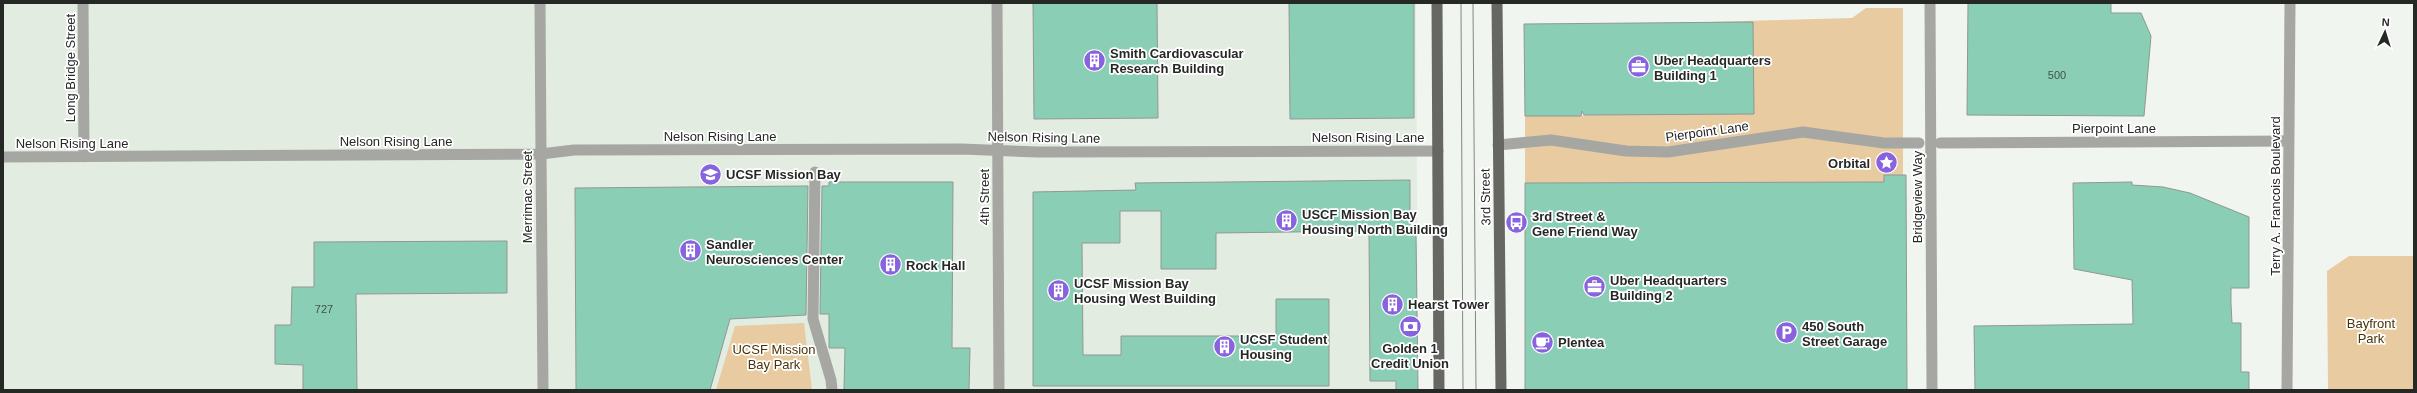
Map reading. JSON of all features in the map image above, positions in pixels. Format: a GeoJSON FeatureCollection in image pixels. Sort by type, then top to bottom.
{"type":"FeatureCollection","features":[{"type":"Feature","properties":{"kind":"main road"},"geometry":{"type":"LineString","coordinates":[[1437,3],[1439,390]]}},
{"type":"Feature","properties":{"kind":"main road","name":"3rd Street"},"geometry":{"type":"LineString","coordinates":[[1497,3],[1501,390]]}},
{"type":"Feature","properties":{"kind":"street","name":"Long Bridge Street"},"geometry":{"type":"LineString","coordinates":[[83,3],[84,157]]}},
{"type":"Feature","properties":{"kind":"street","name":"Merrimac Street"},"geometry":{"type":"LineString","coordinates":[[540,3],[543,390]]}},
{"type":"Feature","properties":{"kind":"street","name":"4th Street"},"geometry":{"type":"LineString","coordinates":[[997,3],[999,390]]}},
{"type":"Feature","properties":{"kind":"street","name":"Bridgeview Way"},"geometry":{"type":"LineString","coordinates":[[1930,3],[1932,390]]}},
{"type":"Feature","properties":{"kind":"street","name":"Terry A. Francois Boulevard"},"geometry":{"type":"LineString","coordinates":[[2286,390],[2290,3]]}},
{"type":"Feature","properties":{"kind":"street","name":"Pierpoint Lane"},"geometry":{"type":"LineString","coordinates":[[1498,145],[1550,140],[1626,151],[1668,152],[1803,132],[1884,143],[1919,143]]}},
{"type":"Feature","properties":{"kind":"street","name":"Pierpoint Lane"},"geometry":{"type":"LineString","coordinates":[[1940,143],[2288,141]]}},
{"type":"Feature","properties":{"kind":"street","name":"Nelson Rising Lane"},"geometry":{"type":"LineString","coordinates":[[3,157],[541,154],[574,150],[962,149],[997,151],[1438,151]]}},
{"type":"Feature","properties":{"kind":"street"},"geometry":{"type":"LineString","coordinates":[[815,172],[813,319],[831,380],[832,390]]}},
{"type":"Feature","properties":{"kind":"shaded area","name":"UCSF Mission Bay"},"geometry":{"type":"Polygon","coordinates":[[[3,3],[1416,3],[1418,390],[3,390],[3,3]]]}},
{"type":"Feature","properties":{"kind":"green space"},"geometry":{"type":"Polygon","coordinates":[[[1866,8],[1903,8],[1903,175],[1885,175],[1884,182],[1525,183],[1525,116],[1710,114],[1709,22],[1852,18],[1866,8]]]}},
{"type":"Feature","properties":{"kind":"green space","name":"Bayfront Park"},"geometry":{"type":"Polygon","coordinates":[[[2349,256],[2414,256],[2414,390],[2328,390],[2327,271],[2349,256]]]}},
{"type":"Feature","properties":{"kind":"green space","name":"UCSF Mission Bay Park"},"geometry":{"type":"Polygon","coordinates":[[[804,323],[812,390],[716,390],[735,326],[804,323]]]}},
{"type":"Feature","properties":{"kind":"building","name":"Smith Cardiovascular Research Building"},"geometry":{"type":"Polygon","coordinates":[[[1033,3],[1157,3],[1158,118],[1034,119],[1033,3]]]}},
{"type":"Feature","properties":{"kind":"building"},"geometry":{"type":"Polygon","coordinates":[[[1289,3],[1414,3],[1414,118],[1290,119],[1289,3]]]}},
{"type":"Feature","properties":{"kind":"building"},"geometry":{"type":"Polygon","coordinates":[[[1968,3],[2111,3],[2111,13],[2141,13],[2151,36],[2144,116],[1967,115],[1968,3]]]}},
{"type":"Feature","properties":{"kind":"building","name":"Uber Headquarters Building 1"},"geometry":{"type":"Polygon","coordinates":[[[1753,22],[1754,114],[1584,115],[1582,111],[1581,116],[1525,116],[1524,24],[1753,22]]]}},
{"type":"Feature","properties":{"kind":"building","name":"450 South Street Garage"},"geometry":{"type":"Polygon","coordinates":[[[1884,175],[1906,175],[1907,390],[1525,390],[1525,183],[1884,182],[1884,175]]]}},
{"type":"Feature","properties":{"kind":"building"},"geometry":{"type":"Polygon","coordinates":[[[1410,180],[1410,235],[1416,235],[1418,390],[1396,390],[1396,381],[1370,381],[1369,231],[1216,233],[1216,269],[1161,269],[1161,211],[1120,211],[1120,243],[1082,243],[1083,355],[1121,355],[1121,336],[1276,336],[1276,299],[1329,299],[1329,386],[1033,386],[1033,192],[1136,190],[1135,183],[1410,180]]]}},
{"type":"Feature","properties":{"kind":"building","name":"Rock Hall"},"geometry":{"type":"Polygon","coordinates":[[[829,182],[953,182],[952,348],[970,348],[969,390],[844,390],[845,348],[829,348],[829,314],[820,314],[822,186],[829,186],[829,182]]]}},
{"type":"Feature","properties":{"kind":"building"},"geometry":{"type":"Polygon","coordinates":[[[2132,182],[2132,185],[2163,187],[2190,193],[2249,217],[2249,288],[2231,288],[2231,304],[2232,323],[2241,323],[2241,372],[2249,372],[2249,390],[1975,390],[1974,326],[2133,324],[2132,280],[2074,269],[2073,183],[2132,182]]]}},
{"type":"Feature","properties":{"kind":"building","name":"Sandler Neurosciences Center"},"geometry":{"type":"Polygon","coordinates":[[[808,186],[806,315],[730,319],[710,390],[576,390],[575,188],[808,186]]]}},
{"type":"Feature","properties":{"kind":"building"},"geometry":{"type":"Polygon","coordinates":[[[507,241],[507,293],[356,294],[357,390],[303,390],[303,365],[275,364],[275,325],[291,325],[292,287],[314,287],[314,242],[507,241]]]}},
{"type":"Feature","properties":{"kind":"tram line"},"geometry":{"type":"LineString","coordinates":[[1461,3],[1463,390]]}},
{"type":"Feature","properties":{"kind":"tram line"},"geometry":{"type":"LineString","coordinates":[[1473,3],[1476,390]]}},
{"type":"Feature","properties":{"kind":"place","name":"Smith Cardiovascular Research Building"},"geometry":{"type":"Point","coordinates":[1095,60]}},
{"type":"Feature","properties":{"kind":"place","name":"Uber Headquarters Building 1"},"geometry":{"type":"Point","coordinates":[1639,67]}},
{"type":"Feature","properties":{"kind":"place","name":"Orbital"},"geometry":{"type":"Point","coordinates":[1886,163]}},
{"type":"Feature","properties":{"kind":"place","name":"UCSF Mission Bay"},"geometry":{"type":"Point","coordinates":[710,174]}},
{"type":"Feature","properties":{"kind":"place","name":"USCF Mission Bay Housing North Building"},"geometry":{"type":"Point","coordinates":[1286,221]}},
{"type":"Feature","properties":{"kind":"place","name":"3rd Street & Gene Friend Way"},"geometry":{"type":"Point","coordinates":[1516,223]}},
{"type":"Feature","properties":{"kind":"place","name":"Sandler Neurosciences Center"},"geometry":{"type":"Point","coordinates":[690,251]}},
{"type":"Feature","properties":{"kind":"place","name":"Rock Hall"},"geometry":{"type":"Point","coordinates":[891,265]}},
{"type":"Feature","properties":{"kind":"place","name":"Uber Headquarters Building 2"},"geometry":{"type":"Point","coordinates":[1595,287]}},
{"type":"Feature","properties":{"kind":"place","name":"UCSF Mission Bay Housing West Building"},"geometry":{"type":"Point","coordinates":[1058,290]}},
{"type":"Feature","properties":{"kind":"place","name":"Hearst Tower"},"geometry":{"type":"Point","coordinates":[1393,304]}},
{"type":"Feature","properties":{"kind":"place","name":"Golden 1 Credit Union"},"geometry":{"type":"Point","coordinates":[1410,326]}},
{"type":"Feature","properties":{"kind":"place","name":"450 South Street Garage"},"geometry":{"type":"Point","coordinates":[1786,333]}},
{"type":"Feature","properties":{"kind":"place","name":"Plentea"},"geometry":{"type":"Point","coordinates":[1543,342]}},
{"type":"Feature","properties":{"kind":"place","name":"UCSF Student Housing"},"geometry":{"type":"Point","coordinates":[1225,346]}}]}
